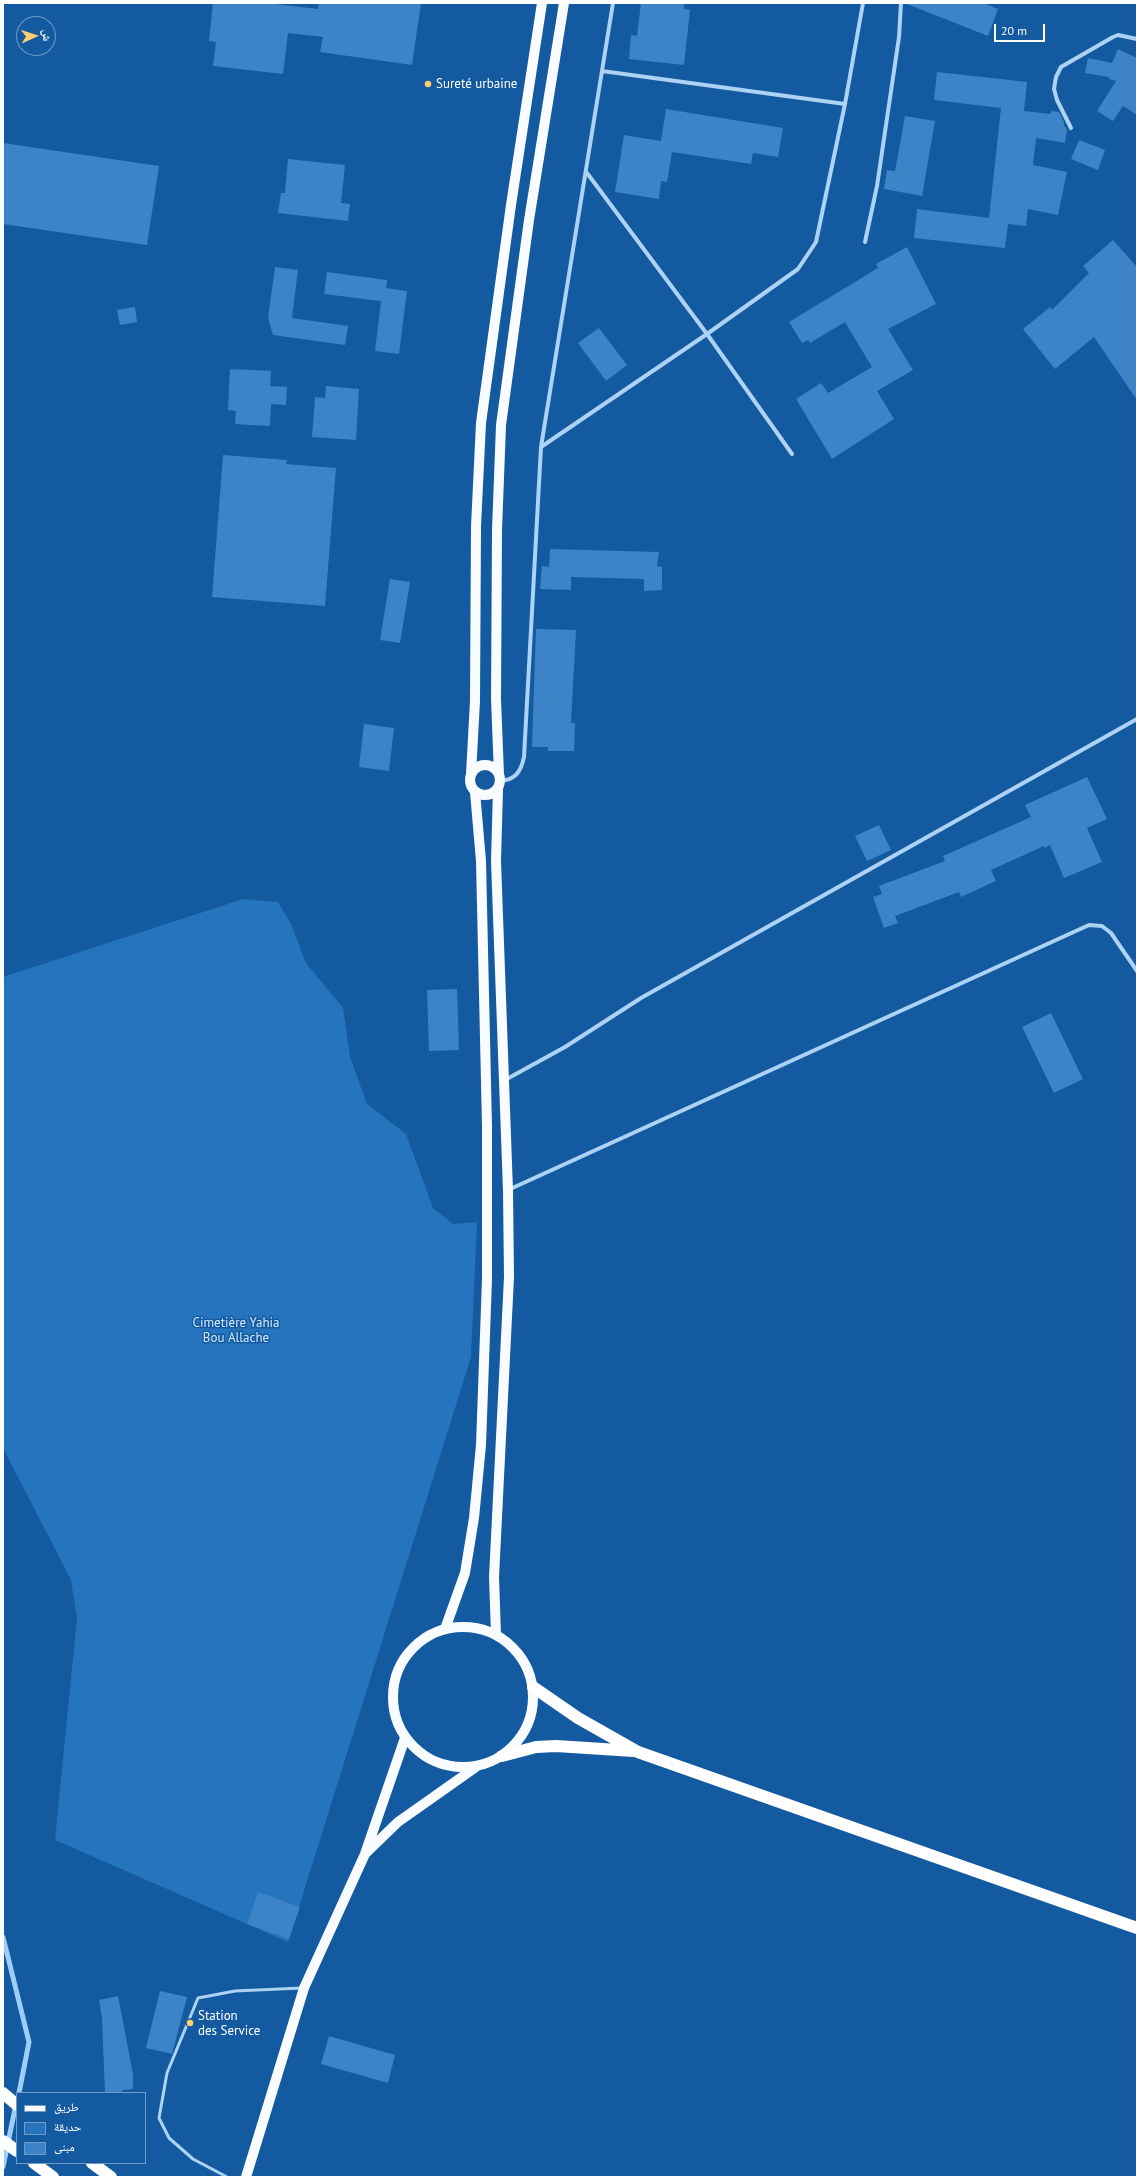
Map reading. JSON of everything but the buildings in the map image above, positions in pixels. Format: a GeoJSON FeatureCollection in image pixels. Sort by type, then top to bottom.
{"type":"FeatureCollection","features":[{"type":"Feature","properties":{"kind":"highway"},"geometry":{"type":"LineString","coordinates":[[533,1687],[578,1718],[638,1752],[1137,1928]]}},
{"type":"Feature","properties":{"kind":"highway"},"geometry":{"type":"LineString","coordinates":[[502,1756],[536,1747],[556,1746],[638,1752]]}},
{"type":"Feature","properties":{"kind":"highway"},"geometry":{"type":"LineString","coordinates":[[3,2093],[16,2104]]}},
{"type":"Feature","properties":{"kind":"highway"},"geometry":{"type":"LineString","coordinates":[[3,2141],[16,2150]]}},
{"type":"Feature","properties":{"kind":"highway"},"geometry":{"type":"LineString","coordinates":[[35,2164],[53,2177]]}},
{"type":"Feature","properties":{"kind":"highway"},"geometry":{"type":"LineString","coordinates":[[93,2164],[111,2177]]}},
{"type":"Feature","properties":{"kind":"main road"},"geometry":{"type":"LineString","coordinates":[[445,1629],[465,1573],[478,1478],[487,1279],[487,1127],[480,860],[475,792],[470,784],[475,701],[476,526],[481,423],[511,205],[542,3]]}},
{"type":"Feature","properties":{"kind":"main road"},"geometry":{"type":"LineString","coordinates":[[496,1634],[494,1577],[509,1277],[505,1080],[496,861],[499,782],[496,699],[497,554],[501,425],[529,220],[564,3]]}},
{"type":"Feature","properties":{"kind":"main road"},"geometry":{"type":"LineString","coordinates":[[471,774],[478,767],[488,765],[496,770],[499,782],[494,793],[484,796],[475,792]]}},
{"type":"Feature","properties":{"kind":"main road"},"geometry":{"type":"LineString","coordinates":[[462,1626],[480,1628],[496,1634],[514,1648],[526,1666],[533,1687],[533,1707],[528,1726],[517,1743],[502,1756],[490,1763],[476,1767],[456,1768],[436,1763],[418,1753],[405,1738],[395,1717],[392,1695],[397,1673],[408,1653],[424,1638],[445,1629],[462,1626]]}},
{"type":"Feature","properties":{"kind":"main road"},"geometry":{"type":"LineString","coordinates":[[246,2177],[304,1988],[365,1854],[405,1738]]}},
{"type":"Feature","properties":{"kind":"main road"},"geometry":{"type":"LineString","coordinates":[[365,1854],[398,1822],[476,1767]]}},
{"type":"Feature","properties":{"kind":"street"},"geometry":{"type":"LineString","coordinates":[[499,782],[511,780],[516,776],[520,771],[524,756],[541,448],[587,173],[613,3]]}},
{"type":"Feature","properties":{"kind":"street"},"geometry":{"type":"LineString","coordinates":[[541,448],[707,334],[798,268],[816,242],[845,104],[863,3]]}},
{"type":"Feature","properties":{"kind":"street"},"geometry":{"type":"LineString","coordinates":[[865,242],[881,155],[899,37],[901,3]]}},
{"type":"Feature","properties":{"kind":"street"},"geometry":{"type":"LineString","coordinates":[[1071,128],[1057,100],[1054,89],[1056,77],[1061,67],[1118,35],[1137,39]]}},
{"type":"Feature","properties":{"kind":"street"},"geometry":{"type":"LineString","coordinates":[[602,71],[845,104]]}},
{"type":"Feature","properties":{"kind":"street"},"geometry":{"type":"LineString","coordinates":[[587,173],[707,334],[792,454]]}},
{"type":"Feature","properties":{"kind":"street"},"geometry":{"type":"LineString","coordinates":[[505,1080],[565,1047],[641,998],[1137,719]]}},
{"type":"Feature","properties":{"kind":"street"},"geometry":{"type":"LineString","coordinates":[[508,1191],[1089,925],[1102,926],[1111,933],[1137,971]]}},
{"type":"Feature","properties":{"kind":"lane"},"geometry":{"type":"LineString","coordinates":[[227,2177],[193,2159],[169,2138],[159,2118],[167,2073],[198,1998],[235,1991],[304,1988]]}},
{"type":"Feature","properties":{"kind":"green space","name":"Cimetière Yahia Bou Allache"},"geometry":{"type":"Polygon","coordinates":[[[243,899],[278,902],[291,924],[306,963],[343,1008],[350,1057],[367,1104],[406,1134],[433,1208],[453,1224],[477,1222],[471,1357],[288,1942],[55,1840],[77,1618],[71,1580],[3,1448],[3,977],[243,899]]]}},
{"type":"Feature","properties":{"kind":"waterway"},"geometry":{"type":"LineString","coordinates":[[3,1937],[29,2042],[19,2092]]}},
{"type":"Feature","properties":{"kind":"waterway"},"geometry":{"type":"LineString","coordinates":[[3,2167],[16,2104]]}},
{"type":"Feature","properties":{"kind":"place","name":"Sureté urbaine"},"geometry":{"type":"Point","coordinates":[428,84]}},
{"type":"Feature","properties":{"kind":"place","name":"Station des Service"},"geometry":{"type":"Point","coordinates":[190,2023]}}]}
